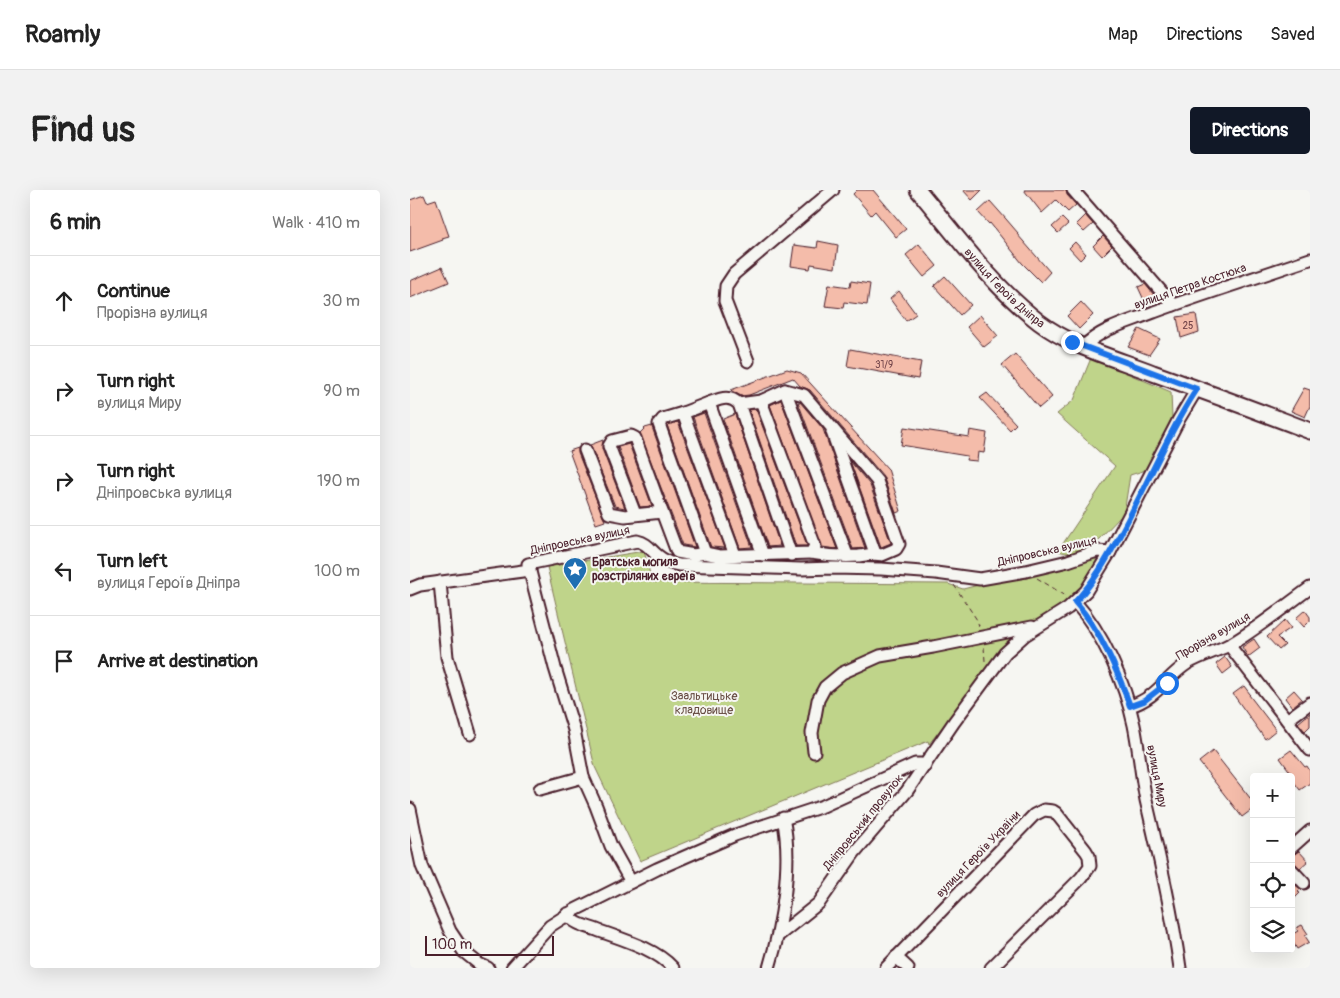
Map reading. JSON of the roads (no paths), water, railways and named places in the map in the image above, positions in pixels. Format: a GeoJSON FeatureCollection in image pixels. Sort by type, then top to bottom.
{"type":"FeatureCollection","features":[{"type":"Feature","properties":{"kind":"main road","name":"вулиця Героїв Дніпра"},"geometry":{"type":"LineString","coordinates":[[918,190],[1002,289],[1038,322],[1054,333],[1083,347],[1310,431]]}},
{"type":"Feature","properties":{"kind":"street"},"geometry":{"type":"LineString","coordinates":[[748,362],[725,301],[726,286],[734,274],[833,190]]}},
{"type":"Feature","properties":{"kind":"street"},"geometry":{"type":"LineString","coordinates":[[1073,190],[1173,305]]}},
{"type":"Feature","properties":{"kind":"street","name":"вулиця Петра Костюка"},"geometry":{"type":"LineString","coordinates":[[1083,347],[1091,339],[1110,328],[1310,259]]}},
{"type":"Feature","properties":{"kind":"street","name":"Дніпровська вулиця"},"geometry":{"type":"LineString","coordinates":[[924,766],[1005,652],[1019,640],[1075,602],[1091,583],[1110,552],[1197,389]]}},
{"type":"Feature","properties":{"kind":"street"},"geometry":{"type":"LineString","coordinates":[[785,390],[847,555]]}},
{"type":"Feature","properties":{"kind":"street"},"geometry":{"type":"LineString","coordinates":[[635,514],[609,446],[612,440],[630,436],[635,438],[677,552],[694,555],[705,553],[719,556],[811,553],[832,557],[860,556],[875,553],[882,555],[896,549],[899,544],[877,481],[804,395],[785,390],[761,401],[738,404]]}},
{"type":"Feature","properties":{"kind":"street"},"geometry":{"type":"LineString","coordinates":[[705,553],[659,424],[663,419],[725,397],[735,400],[738,404],[794,555],[801,569]]}},
{"type":"Feature","properties":{"kind":"street"},"geometry":{"type":"LineString","coordinates":[[761,401],[815,546],[811,553]]}},
{"type":"Feature","properties":{"kind":"street"},"geometry":{"type":"LineString","coordinates":[[709,403],[763,555]]}},
{"type":"Feature","properties":{"kind":"street"},"geometry":{"type":"LineString","coordinates":[[683,413],[735,555]]}},
{"type":"Feature","properties":{"kind":"street"},"geometry":{"type":"LineString","coordinates":[[829,425],[875,553]]}},
{"type":"Feature","properties":{"kind":"street"},"geometry":{"type":"LineString","coordinates":[[585,450],[609,512],[625,516],[662,512]]}},
{"type":"Feature","properties":{"kind":"street","name":"Дніпровська вулиця"},"geometry":{"type":"LineString","coordinates":[[631,882],[611,846],[583,777],[574,730],[555,668],[528,564],[637,541],[646,544],[668,562],[679,565],[921,571],[980,578],[1026,571],[1097,551],[1110,552]]}},
{"type":"Feature","properties":{"kind":"street"},"geometry":{"type":"LineString","coordinates":[[410,589],[420,585],[530,570]]}},
{"type":"Feature","properties":{"kind":"street"},"geometry":{"type":"LineString","coordinates":[[440,582],[447,657],[470,734]]}},
{"type":"Feature","properties":{"kind":"street","name":"Прорізна вулиця"},"geometry":{"type":"LineString","coordinates":[[1130,706],[1151,697],[1187,664],[1229,645],[1310,588]]}},
{"type":"Feature","properties":{"kind":"street","name":"вулиця Миру"},"geometry":{"type":"LineString","coordinates":[[1075,602],[1087,617],[1104,646],[1130,706],[1144,791],[1172,914],[1180,968]]}},
{"type":"Feature","properties":{"kind":"street"},"geometry":{"type":"LineString","coordinates":[[814,752],[812,733],[818,700],[826,687],[842,673],[880,656],[1042,625]]}},
{"type":"Feature","properties":{"kind":"street"},"geometry":{"type":"LineString","coordinates":[[1229,645],[1310,750]]}},
{"type":"Feature","properties":{"kind":"street"},"geometry":{"type":"LineString","coordinates":[[1287,720],[1310,702]]}},
{"type":"Feature","properties":{"kind":"street"},"geometry":{"type":"LineString","coordinates":[[512,968],[543,933],[567,914],[631,882],[735,835],[837,800],[917,764],[924,766]]}},
{"type":"Feature","properties":{"kind":"street","name":"Дніпровський провулок"},"geometry":{"type":"LineString","coordinates":[[779,935],[819,903],[854,853],[907,791],[924,766]]}},
{"type":"Feature","properties":{"kind":"street"},"geometry":{"type":"LineString","coordinates":[[540,789],[583,777]]}},
{"type":"Feature","properties":{"kind":"street"},"geometry":{"type":"LineString","coordinates":[[410,809],[422,866],[447,926],[456,942],[472,959],[488,968]]}},
{"type":"Feature","properties":{"kind":"street","name":"вулиця Героїв України"},"geometry":{"type":"LineString","coordinates":[[886,968],[1034,815],[1044,810],[1053,811],[1086,851],[1090,862],[1088,869],[1069,891],[991,968]]}},
{"type":"Feature","properties":{"kind":"street"},"geometry":{"type":"LineString","coordinates":[[769,968],[779,935],[784,894],[786,838],[783,818]]}},
{"type":"Feature","properties":{"kind":"street"},"geometry":{"type":"LineString","coordinates":[[1295,844],[1310,831]]}},
{"type":"Feature","properties":{"kind":"street"},"geometry":{"type":"LineString","coordinates":[[410,867],[422,866]]}},
{"type":"Feature","properties":{"kind":"street"},"geometry":{"type":"LineString","coordinates":[[1295,873],[1304,883]]}},
{"type":"Feature","properties":{"kind":"street"},"geometry":{"type":"LineString","coordinates":[[567,914],[575,922],[652,953],[673,968]]}},
{"type":"Feature","properties":{"kind":"street"},"geometry":{"type":"LineString","coordinates":[[896,958],[908,968]]}},
{"type":"Feature","properties":{"kind":"place","name":"Братська могила розстріляних євреїв"},"geometry":{"type":"Point","coordinates":[575,590]}},
{"type":"Feature","properties":{"kind":"park label","name":"Заальтицьке кладовище"},"geometry":{"type":"Point","coordinates":[704,703]}}]}
